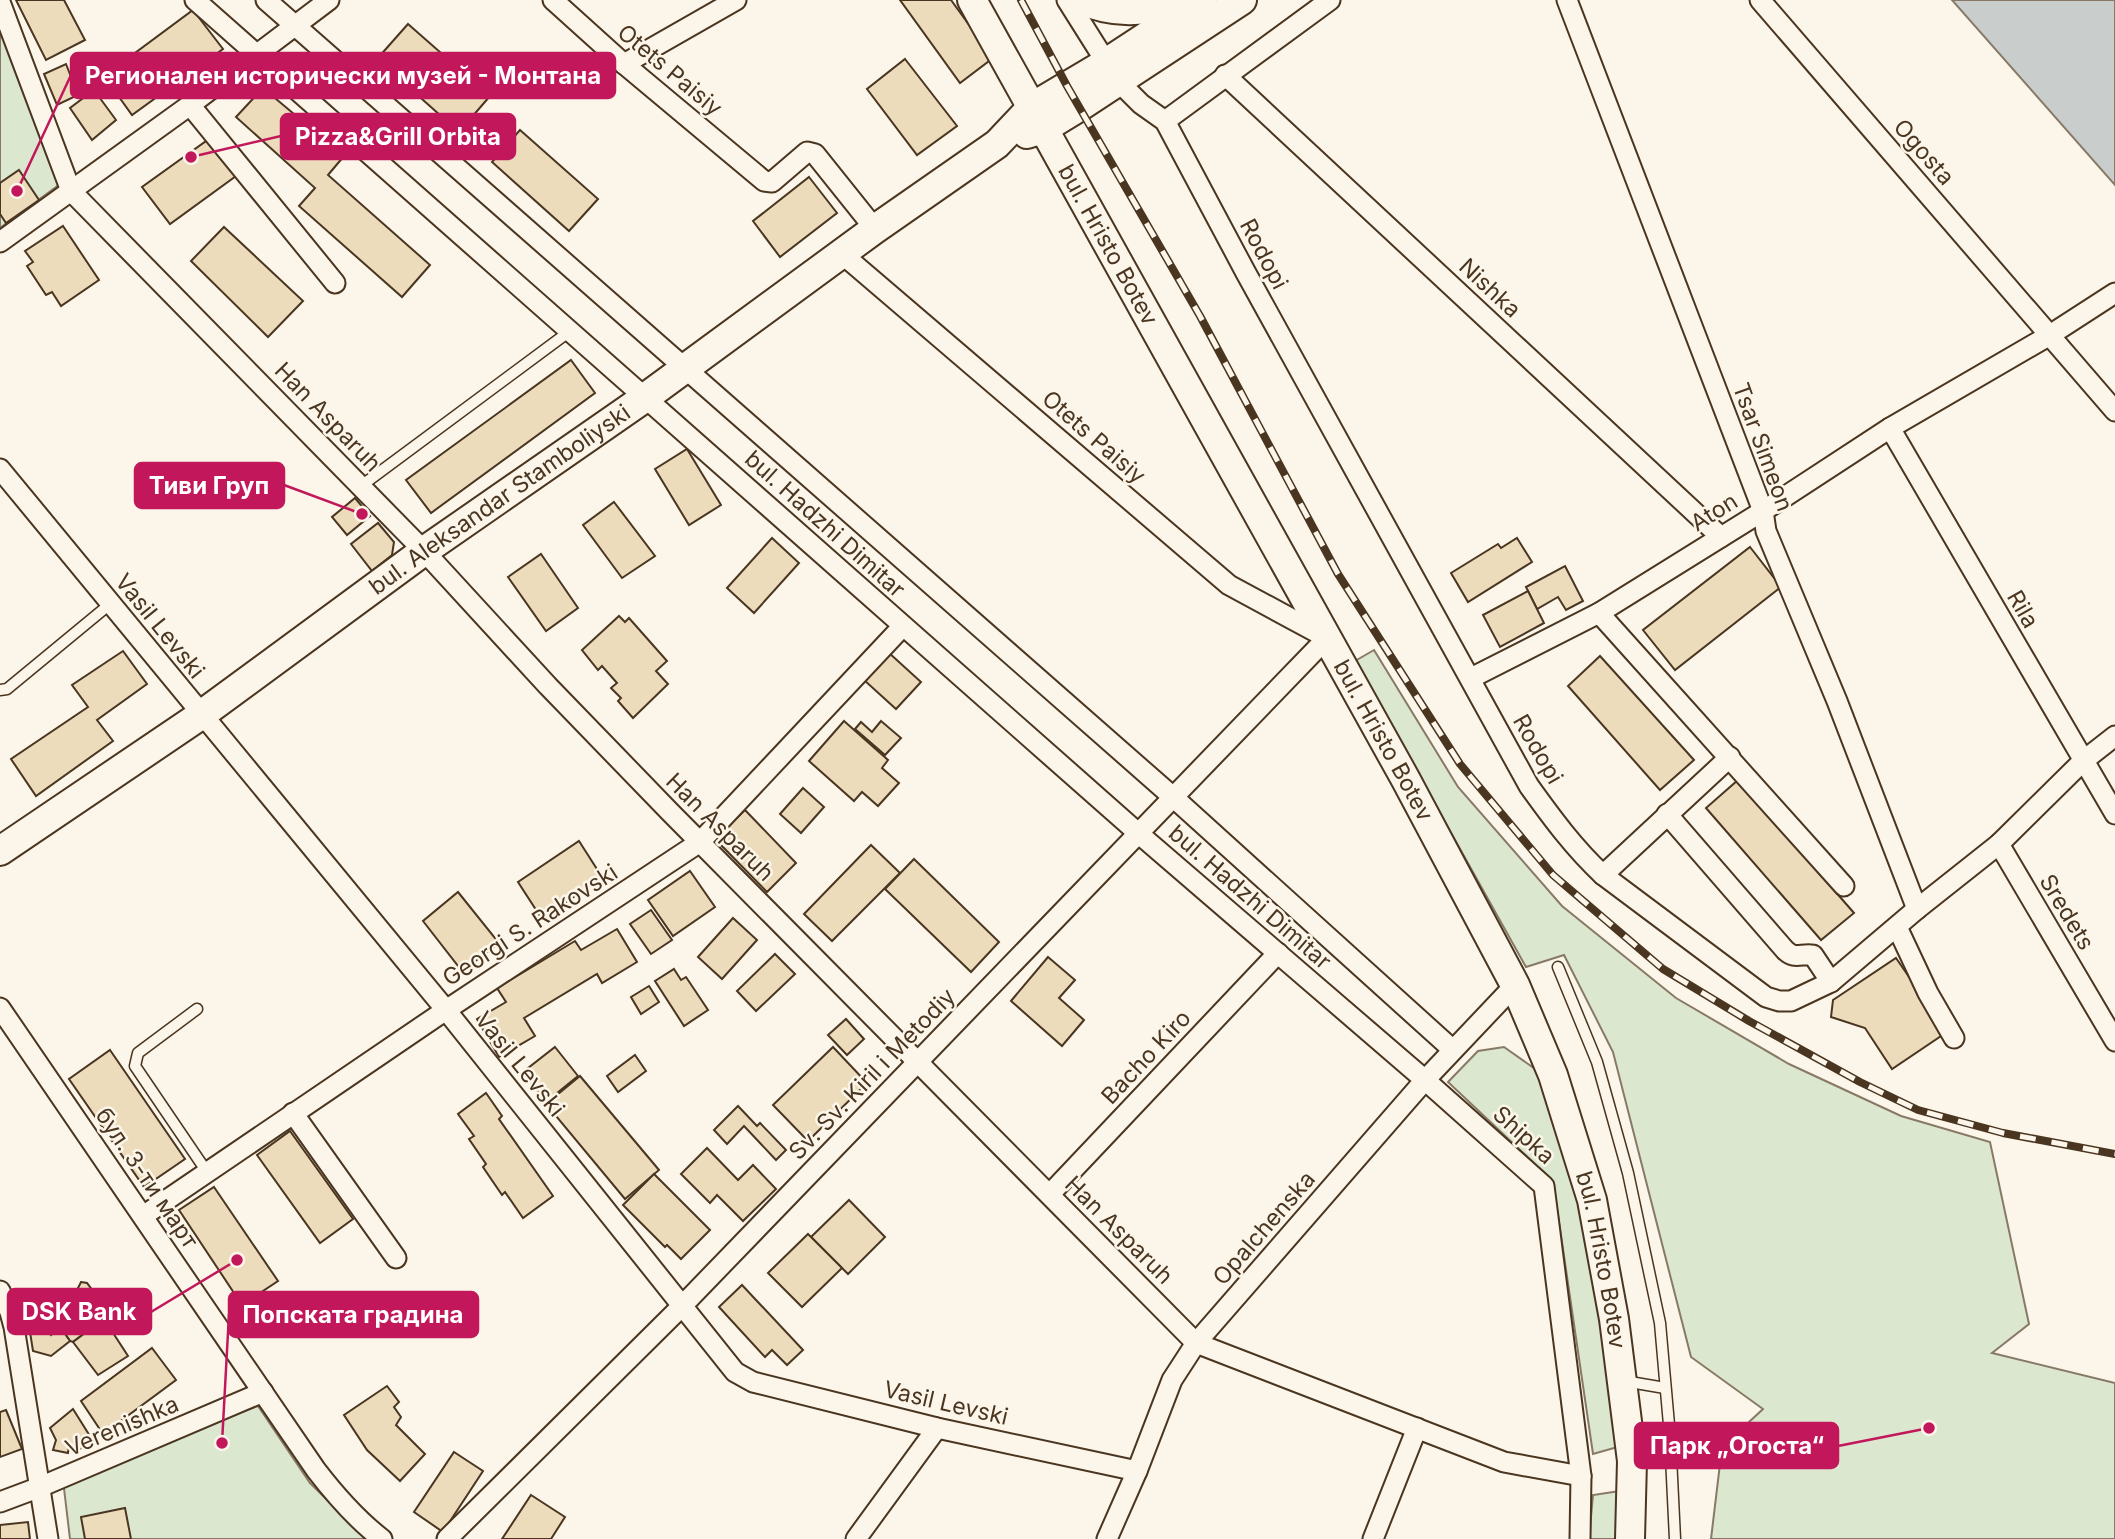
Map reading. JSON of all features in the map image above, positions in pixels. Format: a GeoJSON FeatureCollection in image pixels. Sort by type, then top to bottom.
{"type":"FeatureCollection","features":[{"type":"Feature","properties":{"kind":"main road","name":"bul. Hristo Botev"},"geometry":{"type":"LineString","coordinates":[[972,0],[1327,638],[1515,985],[1553,1075],[1591,1200],[1614,1319],[1632,1461],[1630,1539]]}},
{"type":"Feature","properties":{"kind":"main road"},"geometry":{"type":"LineString","coordinates":[[1083,0],[1111,10],[1131,11],[1201,0]]}},
{"type":"Feature","properties":{"kind":"main road","name":"bul. Aleksandar Stamboliyski"},"geometry":{"type":"LineString","coordinates":[[1112,72],[1201,0]]}},
{"type":"Feature","properties":{"kind":"main road","name":"bul. Aleksandar Stamboliyski"},"geometry":{"type":"LineString","coordinates":[[0,851],[201,715],[424,551],[646,397],[841,253],[997,144],[1112,72],[1242,0]]}},
{"type":"Feature","properties":{"kind":"street","name":"bul. Hadzhi Dimitar"},"geometry":{"type":"LineString","coordinates":[[195,0],[1138,833],[1425,1080]]}},
{"type":"Feature","properties":{"kind":"street","name":"bul. Hadzhi Dimitar"},"geometry":{"type":"LineString","coordinates":[[266,0],[1172,797],[1452,1050]]}},
{"type":"Feature","properties":{"kind":"street"},"geometry":{"type":"LineString","coordinates":[[0,242],[190,105],[329,0]]}},
{"type":"Feature","properties":{"kind":"street","name":"Otets Paisiy"},"geometry":{"type":"LineString","coordinates":[[552,0],[624,64],[768,183],[807,152],[816,154],[875,229]]}},
{"type":"Feature","properties":{"kind":"street"},"geometry":{"type":"LineString","coordinates":[[624,64],[736,0]]}},
{"type":"Feature","properties":{"kind":"street","name":"Rodopi"},"geometry":{"type":"LineString","coordinates":[[1067,0],[1112,72],[1142,104],[1165,121],[1246,274],[1529,786],[1580,854],[1602,875],[1766,997],[1791,1001],[1831,982],[1999,844],[2083,761],[2115,736]]}},
{"type":"Feature","properties":{"kind":"street"},"geometry":{"type":"LineString","coordinates":[[1165,121],[1330,0]]}},
{"type":"Feature","properties":{"kind":"street","name":"Tsar Simeon"},"geometry":{"type":"LineString","coordinates":[[1567,0],[1763,511],[1766,531],[1837,701],[1917,909]]}},
{"type":"Feature","properties":{"kind":"street","name":"Ogosta"},"geometry":{"type":"LineString","coordinates":[[1760,0],[2115,411]]}},
{"type":"Feature","properties":{"kind":"street","name":"Han Asparuh"},"geometry":{"type":"LineString","coordinates":[[0,2],[71,191],[424,551],[548,686],[700,842],[1196,1343],[1504,1462],[1581,1476]]}},
{"type":"Feature","properties":{"kind":"street","name":"Nishka"},"geometry":{"type":"LineString","coordinates":[[1225,75],[1721,537]]}},
{"type":"Feature","properties":{"kind":"street"},"geometry":{"type":"LineString","coordinates":[[190,105],[335,283]]}},
{"type":"Feature","properties":{"kind":"street","name":"Otets Paisiy"},"geometry":{"type":"LineString","coordinates":[[841,253],[1229,584],[1327,638]]}},
{"type":"Feature","properties":{"kind":"street"},"geometry":{"type":"LineString","coordinates":[[2050,335],[2115,293]]}},
{"type":"Feature","properties":{"kind":"street","name":"Aton"},"geometry":{"type":"LineString","coordinates":[[1471,678],[1599,613],[1890,428],[2050,335]]}},
{"type":"Feature","properties":{"kind":"street","name":"Rila"},"geometry":{"type":"LineString","coordinates":[[1890,428],[2115,814]]}},
{"type":"Feature","properties":{"kind":"street","name":"Vasil Levski"},"geometry":{"type":"LineString","coordinates":[[0,469],[446,1010],[742,1378],[937,1428],[1137,1471]]}},
{"type":"Feature","properties":{"kind":"street"},"geometry":{"type":"LineString","coordinates":[[1599,613],[1844,886]]}},
{"type":"Feature","properties":{"kind":"street","name":"Georgi S. Rakovski"},"geometry":{"type":"LineString","coordinates":[[143,1216],[446,1010],[700,842],[903,626]]}},
{"type":"Feature","properties":{"kind":"street","name":"Sv. Sv. Kiril i Metodiy"},"geometry":{"type":"LineString","coordinates":[[447,1539],[682,1306],[1327,638]]}},
{"type":"Feature","properties":{"kind":"street"},"geometry":{"type":"LineString","coordinates":[[1602,875],[1730,757]]}},
{"type":"Feature","properties":{"kind":"street"},"geometry":{"type":"LineString","coordinates":[[1667,814],[1790,956],[1813,955],[1831,982]]}},
{"type":"Feature","properties":{"kind":"street","name":"Sredets"},"geometry":{"type":"LineString","coordinates":[[1999,844],[2115,1041]]}},
{"type":"Feature","properties":{"kind":"street"},"geometry":{"type":"LineString","coordinates":[[1897,928],[1928,993],[1954,1038]]}},
{"type":"Feature","properties":{"kind":"street","name":"Bacho Kiro"},"geometry":{"type":"LineString","coordinates":[[1049,1194],[1278,953]]}},
{"type":"Feature","properties":{"kind":"street","name":"Opalchenska"},"geometry":{"type":"LineString","coordinates":[[1107,1539],[1172,1380],[1196,1343],[1425,1080],[1515,985]]}},
{"type":"Feature","properties":{"kind":"street","name":"бул. 3-ти март"},"geometry":{"type":"LineString","coordinates":[[0,1008],[316,1471],[340,1502],[382,1539]]}},
{"type":"Feature","properties":{"kind":"street","name":"Shipka"},"geometry":{"type":"LineString","coordinates":[[1425,1080],[1544,1186],[1581,1476],[1580,1539]]}},
{"type":"Feature","properties":{"kind":"street"},"geometry":{"type":"LineString","coordinates":[[293,1114],[396,1258]]}},
{"type":"Feature","properties":{"kind":"street"},"geometry":{"type":"LineString","coordinates":[[0,1291],[14,1327],[48,1539]]}},
{"type":"Feature","properties":{"kind":"street","name":"Verenishka"},"geometry":{"type":"LineString","coordinates":[[0,1502],[262,1392]]}},
{"type":"Feature","properties":{"kind":"street"},"geometry":{"type":"LineString","coordinates":[[856,1539],[937,1428]]}},
{"type":"Feature","properties":{"kind":"street"},"geometry":{"type":"LineString","coordinates":[[1373,1539],[1417,1429]]}},
{"type":"Feature","properties":{"kind":"lane"},"geometry":{"type":"LineString","coordinates":[[361,486],[570,331]]}},
{"type":"Feature","properties":{"kind":"lane"},"geometry":{"type":"LineString","coordinates":[[0,690],[7,689],[110,604]]}},
{"type":"Feature","properties":{"kind":"lane"},"geometry":{"type":"LineString","coordinates":[[1558,968],[1597,1062],[1628,1173],[1660,1323],[1670,1436],[1675,1539]]}},
{"type":"Feature","properties":{"kind":"lane"},"geometry":{"type":"LineString","coordinates":[[197,1009],[138,1054],[135,1066],[207,1171]]}},
{"type":"Feature","properties":{"kind":"lane"},"geometry":{"type":"LineString","coordinates":[[1622,1380],[1665,1388]]}},
{"type":"Feature","properties":{"kind":"green space"},"geometry":{"type":"Polygon","coordinates":[[[0,21],[67,179],[0,228],[0,21]]]}},
{"type":"Feature","properties":{"kind":"green space"},"geometry":{"type":"Polygon","coordinates":[[[1374,650],[1458,787],[1562,906],[1676,998],[1789,1064],[1901,1116],[1990,1142],[2029,1324],[1992,1353],[2115,1383],[2115,1539],[1711,1539],[1722,1447],[1763,1409],[1691,1357],[1613,1052],[1564,955],[1526,967],[1355,661],[1374,650]]]}},
{"type":"Feature","properties":{"kind":"green space"},"geometry":{"type":"Polygon","coordinates":[[[1504,1047],[1538,1071],[1583,1200],[1628,1444],[1593,1454],[1553,1181],[1448,1082],[1478,1051],[1504,1047]]]}},
{"type":"Feature","properties":{"kind":"green space"},"geometry":{"type":"Polygon","coordinates":[[[258,1406],[310,1483],[367,1539],[70,1539],[63,1480],[258,1406]]]}},
{"type":"Feature","properties":{"kind":"green space"},"geometry":{"type":"Polygon","coordinates":[[[1620,1491],[1618,1539],[1589,1539],[1593,1495],[1620,1491]]]}},
{"type":"Feature","properties":{"kind":"shaded area"},"geometry":{"type":"Polygon","coordinates":[[[1952,0],[2115,0],[2115,185],[1952,0]]]}},
{"type":"Feature","properties":{"kind":"building"},"geometry":{"type":"Polygon","coordinates":[[[16,0],[64,0],[85,40],[46,60],[16,0]]]}},
{"type":"Feature","properties":{"kind":"building"},"geometry":{"type":"Polygon","coordinates":[[[900,0],[951,0],[993,58],[960,83],[900,0]]]}},
{"type":"Feature","properties":{"kind":"building"},"geometry":{"type":"Polygon","coordinates":[[[193,10],[223,49],[132,115],[104,76],[193,10]]]}},
{"type":"Feature","properties":{"kind":"building"},"geometry":{"type":"Polygon","coordinates":[[[408,24],[490,96],[459,132],[377,59],[408,24]]]}},
{"type":"Feature","properties":{"kind":"building"},"geometry":{"type":"Polygon","coordinates":[[[905,59],[957,126],[917,155],[867,89],[905,59]]]}},
{"type":"Feature","properties":{"kind":"building"},"geometry":{"type":"Polygon","coordinates":[[[66,64],[78,95],[57,105],[44,74],[66,64]]]}},
{"type":"Feature","properties":{"kind":"building"},"geometry":{"type":"Polygon","coordinates":[[[263,88],[344,156],[328,175],[430,265],[402,297],[299,206],[315,188],[236,117],[263,88]]]}},
{"type":"Feature","properties":{"kind":"building"},"geometry":{"type":"Polygon","coordinates":[[[94,90],[116,120],[92,140],[70,108],[94,90]]]}},
{"type":"Feature","properties":{"kind":"building"},"geometry":{"type":"Polygon","coordinates":[[[520,130],[598,199],[569,231],[492,162],[520,130]]]}},
{"type":"Feature","properties":{"kind":"building"},"geometry":{"type":"Polygon","coordinates":[[[209,139],[236,176],[170,224],[142,187],[209,139]]]}},
{"type":"Feature","properties":{"kind":"building"},"geometry":{"type":"Polygon","coordinates":[[[19,170],[39,200],[6,223],[0,214],[0,183],[19,170]]]}},
{"type":"Feature","properties":{"kind":"building"},"geometry":{"type":"Polygon","coordinates":[[[809,177],[837,213],[780,257],[753,221],[809,177]]]}},
{"type":"Feature","properties":{"kind":"building"},"geometry":{"type":"Polygon","coordinates":[[[63,226],[99,280],[61,306],[52,292],[46,295],[27,266],[33,262],[25,251],[63,226]]]}},
{"type":"Feature","properties":{"kind":"building"},"geometry":{"type":"Polygon","coordinates":[[[224,227],[303,301],[268,337],[191,261],[224,227]]]}},
{"type":"Feature","properties":{"kind":"building"},"geometry":{"type":"Polygon","coordinates":[[[571,360],[595,393],[431,513],[406,480],[571,360]]]}},
{"type":"Feature","properties":{"kind":"building"},"geometry":{"type":"Polygon","coordinates":[[[687,449],[721,505],[689,525],[655,469],[687,449]]]}},
{"type":"Feature","properties":{"kind":"building"},"geometry":{"type":"Polygon","coordinates":[[[355,498],[370,516],[347,535],[332,517],[355,498]]]}},
{"type":"Feature","properties":{"kind":"building"},"geometry":{"type":"Polygon","coordinates":[[[614,502],[655,556],[622,578],[583,525],[614,502]]]}},
{"type":"Feature","properties":{"kind":"building"},"geometry":{"type":"Polygon","coordinates":[[[378,523],[394,542],[392,555],[372,571],[351,544],[378,523]]]}},
{"type":"Feature","properties":{"kind":"building"},"geometry":{"type":"Polygon","coordinates":[[[772,538],[799,563],[754,613],[727,588],[772,538]]]}},
{"type":"Feature","properties":{"kind":"building"},"geometry":{"type":"Polygon","coordinates":[[[1517,538],[1532,562],[1468,602],[1451,573],[1498,544],[1501,548],[1517,538]]]}},
{"type":"Feature","properties":{"kind":"building"},"geometry":{"type":"Polygon","coordinates":[[[1750,547],[1781,587],[1675,670],[1643,630],[1750,547]]]}},
{"type":"Feature","properties":{"kind":"building"},"geometry":{"type":"Polygon","coordinates":[[[541,554],[578,608],[546,631],[508,577],[541,554]]]}},
{"type":"Feature","properties":{"kind":"building"},"geometry":{"type":"Polygon","coordinates":[[[1565,566],[1583,601],[1566,610],[1558,597],[1537,609],[1526,587],[1565,566]]]}},
{"type":"Feature","properties":{"kind":"building"},"geometry":{"type":"Polygon","coordinates":[[[1528,591],[1544,623],[1500,647],[1483,615],[1528,591]]]}},
{"type":"Feature","properties":{"kind":"building"},"geometry":{"type":"Polygon","coordinates":[[[619,616],[625,622],[629,618],[667,661],[656,671],[668,684],[633,718],[618,701],[621,698],[611,688],[617,683],[602,666],[598,670],[582,650],[619,616]]]}},
{"type":"Feature","properties":{"kind":"building"},"geometry":{"type":"Polygon","coordinates":[[[123,651],[147,684],[97,720],[113,741],[36,796],[11,759],[88,707],[72,685],[123,651]]]}},
{"type":"Feature","properties":{"kind":"building"},"geometry":{"type":"Polygon","coordinates":[[[888,652],[921,682],[896,709],[864,680],[888,652]]]}},
{"type":"Feature","properties":{"kind":"building"},"geometry":{"type":"Polygon","coordinates":[[[1600,656],[1694,760],[1660,790],[1568,686],[1600,656]]]}},
{"type":"Feature","properties":{"kind":"building"},"geometry":{"type":"Polygon","coordinates":[[[844,721],[888,760],[882,768],[899,783],[878,806],[862,792],[854,801],[809,761],[844,721]]]}},
{"type":"Feature","properties":{"kind":"building"},"geometry":{"type":"Polygon","coordinates":[[[881,721],[901,738],[885,755],[855,729],[861,722],[872,732],[881,721]]]}},
{"type":"Feature","properties":{"kind":"building"},"geometry":{"type":"Polygon","coordinates":[[[1738,780],[1854,913],[1821,940],[1706,808],[1738,780]]]}},
{"type":"Feature","properties":{"kind":"building"},"geometry":{"type":"Polygon","coordinates":[[[803,788],[824,807],[801,833],[780,814],[803,788]]]}},
{"type":"Feature","properties":{"kind":"building"},"geometry":{"type":"Polygon","coordinates":[[[745,810],[796,863],[767,892],[715,839],[745,810]]]}},
{"type":"Feature","properties":{"kind":"building"},"geometry":{"type":"Polygon","coordinates":[[[579,841],[602,877],[542,919],[518,882],[579,841]]]}},
{"type":"Feature","properties":{"kind":"building"},"geometry":{"type":"Polygon","coordinates":[[[871,845],[900,873],[832,941],[804,914],[871,845]]]}},
{"type":"Feature","properties":{"kind":"building"},"geometry":{"type":"Polygon","coordinates":[[[914,859],[999,942],[971,972],[885,889],[914,859]]]}},
{"type":"Feature","properties":{"kind":"building"},"geometry":{"type":"Polygon","coordinates":[[[690,871],[715,907],[673,936],[648,900],[690,871]]]}},
{"type":"Feature","properties":{"kind":"building"},"geometry":{"type":"Polygon","coordinates":[[[458,892],[499,943],[462,971],[423,921],[458,892]]]}},
{"type":"Feature","properties":{"kind":"building"},"geometry":{"type":"Polygon","coordinates":[[[651,910],[672,940],[651,954],[630,924],[651,910]]]}},
{"type":"Feature","properties":{"kind":"building"},"geometry":{"type":"Polygon","coordinates":[[[733,918],[757,940],[722,979],[698,957],[733,918]]]}},
{"type":"Feature","properties":{"kind":"building"},"geometry":{"type":"Polygon","coordinates":[[[617,929],[637,962],[602,983],[597,974],[524,1018],[535,1036],[499,1057],[477,1019],[506,1002],[497,988],[575,941],[581,950],[617,929]]]}},
{"type":"Feature","properties":{"kind":"building"},"geometry":{"type":"Polygon","coordinates":[[[775,954],[795,974],[756,1011],[737,991],[775,954]]]}},
{"type":"Feature","properties":{"kind":"building"},"geometry":{"type":"Polygon","coordinates":[[[1048,957],[1075,980],[1059,998],[1084,1020],[1062,1046],[1011,1001],[1048,957]]]}},
{"type":"Feature","properties":{"kind":"building"},"geometry":{"type":"Polygon","coordinates":[[[1896,958],[1947,1032],[1892,1069],[1865,1028],[1831,1017],[1833,1000],[1896,958]]]}},
{"type":"Feature","properties":{"kind":"building"},"geometry":{"type":"Polygon","coordinates":[[[674,969],[681,980],[686,977],[708,1010],[684,1026],[655,981],[674,969]]]}},
{"type":"Feature","properties":{"kind":"building"},"geometry":{"type":"Polygon","coordinates":[[[649,986],[659,1002],[641,1014],[631,997],[649,986]]]}},
{"type":"Feature","properties":{"kind":"building"},"geometry":{"type":"Polygon","coordinates":[[[846,1019],[864,1039],[847,1055],[828,1035],[846,1019]]]}},
{"type":"Feature","properties":{"kind":"building"},"geometry":{"type":"Polygon","coordinates":[[[555,1047],[578,1076],[546,1102],[523,1072],[555,1047]]]}},
{"type":"Feature","properties":{"kind":"building"},"geometry":{"type":"Polygon","coordinates":[[[833,1047],[867,1083],[808,1141],[773,1105],[833,1047]]]}},
{"type":"Feature","properties":{"kind":"building"},"geometry":{"type":"Polygon","coordinates":[[[110,1050],[185,1159],[144,1187],[69,1079],[110,1050]]]}},
{"type":"Feature","properties":{"kind":"building"},"geometry":{"type":"Polygon","coordinates":[[[635,1055],[646,1071],[618,1092],[607,1076],[635,1055]]]}},
{"type":"Feature","properties":{"kind":"building"},"geometry":{"type":"Polygon","coordinates":[[[580,1076],[659,1170],[625,1199],[546,1104],[580,1076]]]}},
{"type":"Feature","properties":{"kind":"building"},"geometry":{"type":"Polygon","coordinates":[[[486,1093],[502,1116],[499,1119],[553,1196],[523,1218],[505,1192],[502,1195],[483,1167],[486,1164],[469,1139],[474,1136],[458,1114],[486,1093]]]}},
{"type":"Feature","properties":{"kind":"building"},"geometry":{"type":"Polygon","coordinates":[[[738,1106],[757,1126],[760,1123],[786,1150],[776,1160],[744,1126],[727,1144],[714,1130],[738,1106]]]}},
{"type":"Feature","properties":{"kind":"building"},"geometry":{"type":"Polygon","coordinates":[[[290,1131],[353,1219],[320,1243],[257,1155],[290,1131]]]}},
{"type":"Feature","properties":{"kind":"building"},"geometry":{"type":"Polygon","coordinates":[[[707,1148],[738,1180],[753,1165],[776,1189],[743,1221],[717,1195],[710,1203],[681,1174],[707,1148]]]}},
{"type":"Feature","properties":{"kind":"building"},"geometry":{"type":"Polygon","coordinates":[[[654,1174],[710,1230],[681,1259],[667,1245],[665,1247],[623,1205],[654,1174]]]}},
{"type":"Feature","properties":{"kind":"building"},"geometry":{"type":"Polygon","coordinates":[[[214,1187],[278,1281],[242,1305],[179,1210],[214,1187]]]}},
{"type":"Feature","properties":{"kind":"building"},"geometry":{"type":"Polygon","coordinates":[[[849,1200],[885,1237],[848,1274],[811,1237],[849,1200]]]}},
{"type":"Feature","properties":{"kind":"building"},"geometry":{"type":"Polygon","coordinates":[[[808,1234],[842,1268],[802,1307],[768,1273],[808,1234]]]}},
{"type":"Feature","properties":{"kind":"building"},"geometry":{"type":"Polygon","coordinates":[[[81,1282],[87,1283],[108,1315],[73,1342],[49,1310],[77,1290],[81,1282]]]}},
{"type":"Feature","properties":{"kind":"building"},"geometry":{"type":"Polygon","coordinates":[[[742,1285],[803,1350],[787,1365],[772,1350],[765,1357],[719,1307],[742,1285]]]}},
{"type":"Feature","properties":{"kind":"building"},"geometry":{"type":"Polygon","coordinates":[[[104,1319],[128,1356],[98,1375],[73,1342],[104,1319]]]}},
{"type":"Feature","properties":{"kind":"building"},"geometry":{"type":"Polygon","coordinates":[[[43,1325],[51,1335],[60,1327],[70,1341],[51,1356],[33,1351],[30,1332],[43,1325]]]}},
{"type":"Feature","properties":{"kind":"building"},"geometry":{"type":"Polygon","coordinates":[[[152,1348],[176,1380],[103,1434],[81,1401],[152,1348]]]}},
{"type":"Feature","properties":{"kind":"building"},"geometry":{"type":"Polygon","coordinates":[[[387,1386],[399,1402],[394,1407],[401,1417],[396,1425],[425,1454],[400,1481],[367,1450],[344,1415],[387,1386]]]}},
{"type":"Feature","properties":{"kind":"building"},"geometry":{"type":"Polygon","coordinates":[[[73,1409],[93,1441],[80,1449],[69,1446],[68,1453],[53,1450],[56,1440],[50,1428],[73,1409]]]}},
{"type":"Feature","properties":{"kind":"building"},"geometry":{"type":"Polygon","coordinates":[[[6,1410],[22,1449],[0,1457],[0,1412],[6,1410]]]}},
{"type":"Feature","properties":{"kind":"building"},"geometry":{"type":"Polygon","coordinates":[[[454,1452],[483,1471],[443,1532],[414,1512],[454,1452]]]}},
{"type":"Feature","properties":{"kind":"building"},"geometry":{"type":"Polygon","coordinates":[[[531,1495],[565,1517],[551,1539],[502,1539],[531,1495]]]}},
{"type":"Feature","properties":{"kind":"building"},"geometry":{"type":"Polygon","coordinates":[[[125,1508],[131,1539],[85,1539],[81,1517],[125,1508]]]}},
{"type":"Feature","properties":{"kind":"building"},"geometry":{"type":"Polygon","coordinates":[[[28,1522],[30,1539],[0,1539],[0,1525],[28,1522]]]}},
{"type":"Feature","properties":{"kind":"railway"},"geometry":{"type":"LineString","coordinates":[[1021,0],[1067,86],[1200,316],[1338,574],[1460,764],[1553,875],[1663,969],[1749,1021],[1860,1082],[1918,1110],[2003,1133],[2115,1154]]}},
{"type":"Feature","properties":{"kind":"place","name":"Pizza&Grill Orbita"},"geometry":{"type":"Point","coordinates":[191,157]}},
{"type":"Feature","properties":{"kind":"place","name":"Регионален исторически музей - Монтана"},"geometry":{"type":"Point","coordinates":[17,191]}},
{"type":"Feature","properties":{"kind":"place","name":"Тиви Груп"},"geometry":{"type":"Point","coordinates":[362,514]}},
{"type":"Feature","properties":{"kind":"place","name":"DSK Bank"},"geometry":{"type":"Point","coordinates":[237,1260]}},
{"type":"Feature","properties":{"kind":"place","name":"Парк „Огоста“"},"geometry":{"type":"Point","coordinates":[1929,1428]}},
{"type":"Feature","properties":{"kind":"place","name":"Попската градина"},"geometry":{"type":"Point","coordinates":[222,1443]}}]}
